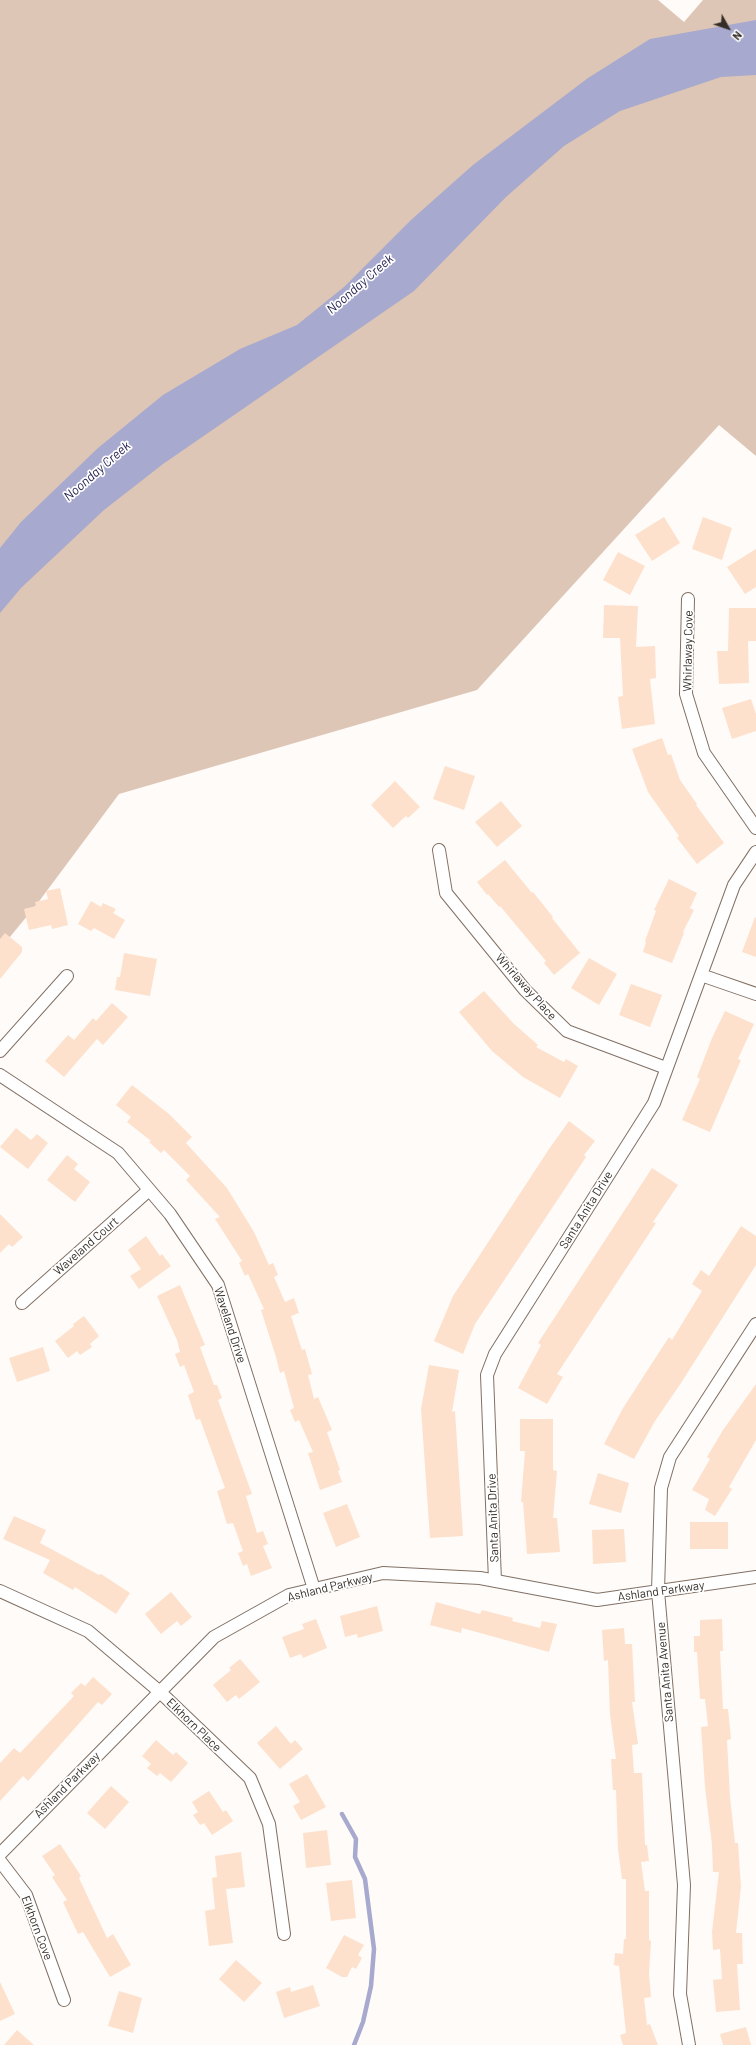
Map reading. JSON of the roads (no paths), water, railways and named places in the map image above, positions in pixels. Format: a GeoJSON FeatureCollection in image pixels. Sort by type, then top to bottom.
{"type":"FeatureCollection","features":[{"type":"Feature","properties":{"kind":"street","name":"Whirlaway Cove"},"geometry":{"type":"LineString","coordinates":[[688,599],[686,694],[690,708],[704,752],[756,828]]}},
{"type":"Feature","properties":{"kind":"street","name":"Whirlaway Place"},"geometry":{"type":"LineString","coordinates":[[439,850],[446,893],[525,990],[567,1031],[666,1068]]}},
{"type":"Feature","properties":{"kind":"street","name":"Santa Anita Drive"},"geometry":{"type":"LineString","coordinates":[[496,1581],[487,1375],[495,1354],[654,1103],[734,885],[756,852]]}},
{"type":"Feature","properties":{"kind":"street"},"geometry":{"type":"LineString","coordinates":[[701,975],[756,994]]}},
{"type":"Feature","properties":{"kind":"street"},"geometry":{"type":"LineString","coordinates":[[0,1051],[67,976]]}},
{"type":"Feature","properties":{"kind":"street","name":"Waveland Drive"},"geometry":{"type":"LineString","coordinates":[[0,1075],[118,1153],[170,1214],[218,1284],[314,1589]]}},
{"type":"Feature","properties":{"kind":"street","name":"Waveland Court"},"geometry":{"type":"LineString","coordinates":[[22,1303],[150,1190]]}},
{"type":"Feature","properties":{"kind":"street","name":"Santa Anita Avenue"},"geometry":{"type":"LineString","coordinates":[[689,2045],[680,1994],[684,1885],[658,1591],[662,1488],[670,1457],[756,1324]]}},
{"type":"Feature","properties":{"kind":"street","name":"Ashland Parkway"},"geometry":{"type":"LineString","coordinates":[[0,1854],[214,1637],[289,1595],[383,1573],[480,1578],[597,1600],[756,1577]]}},
{"type":"Feature","properties":{"kind":"street","name":"Elkhorn Place"},"geometry":{"type":"LineString","coordinates":[[0,1591],[88,1631],[160,1692],[250,1778],[269,1824],[284,1934]]}},
{"type":"Feature","properties":{"kind":"street","name":"Elkhorn Cove"},"geometry":{"type":"LineString","coordinates":[[0,1861],[26,1895],[64,2000]]}},
{"type":"Feature","properties":{"kind":"water","name":"Noonday Creek"},"geometry":{"type":"Polygon","coordinates":[[[756,20],[756,75],[721,77],[620,111],[564,146],[506,197],[414,291],[163,464],[104,510],[21,588],[0,613],[0,548],[21,522],[98,448],[163,395],[240,349],[297,325],[344,287],[411,220],[473,165],[588,78],[650,39],[756,20]]]}},
{"type":"Feature","properties":{"kind":"waterway"},"geometry":{"type":"LineString","coordinates":[[342,1814],[356,1839],[355,1857],[365,1879],[374,1949],[371,1986],[363,2022],[354,2045]]}}]}
